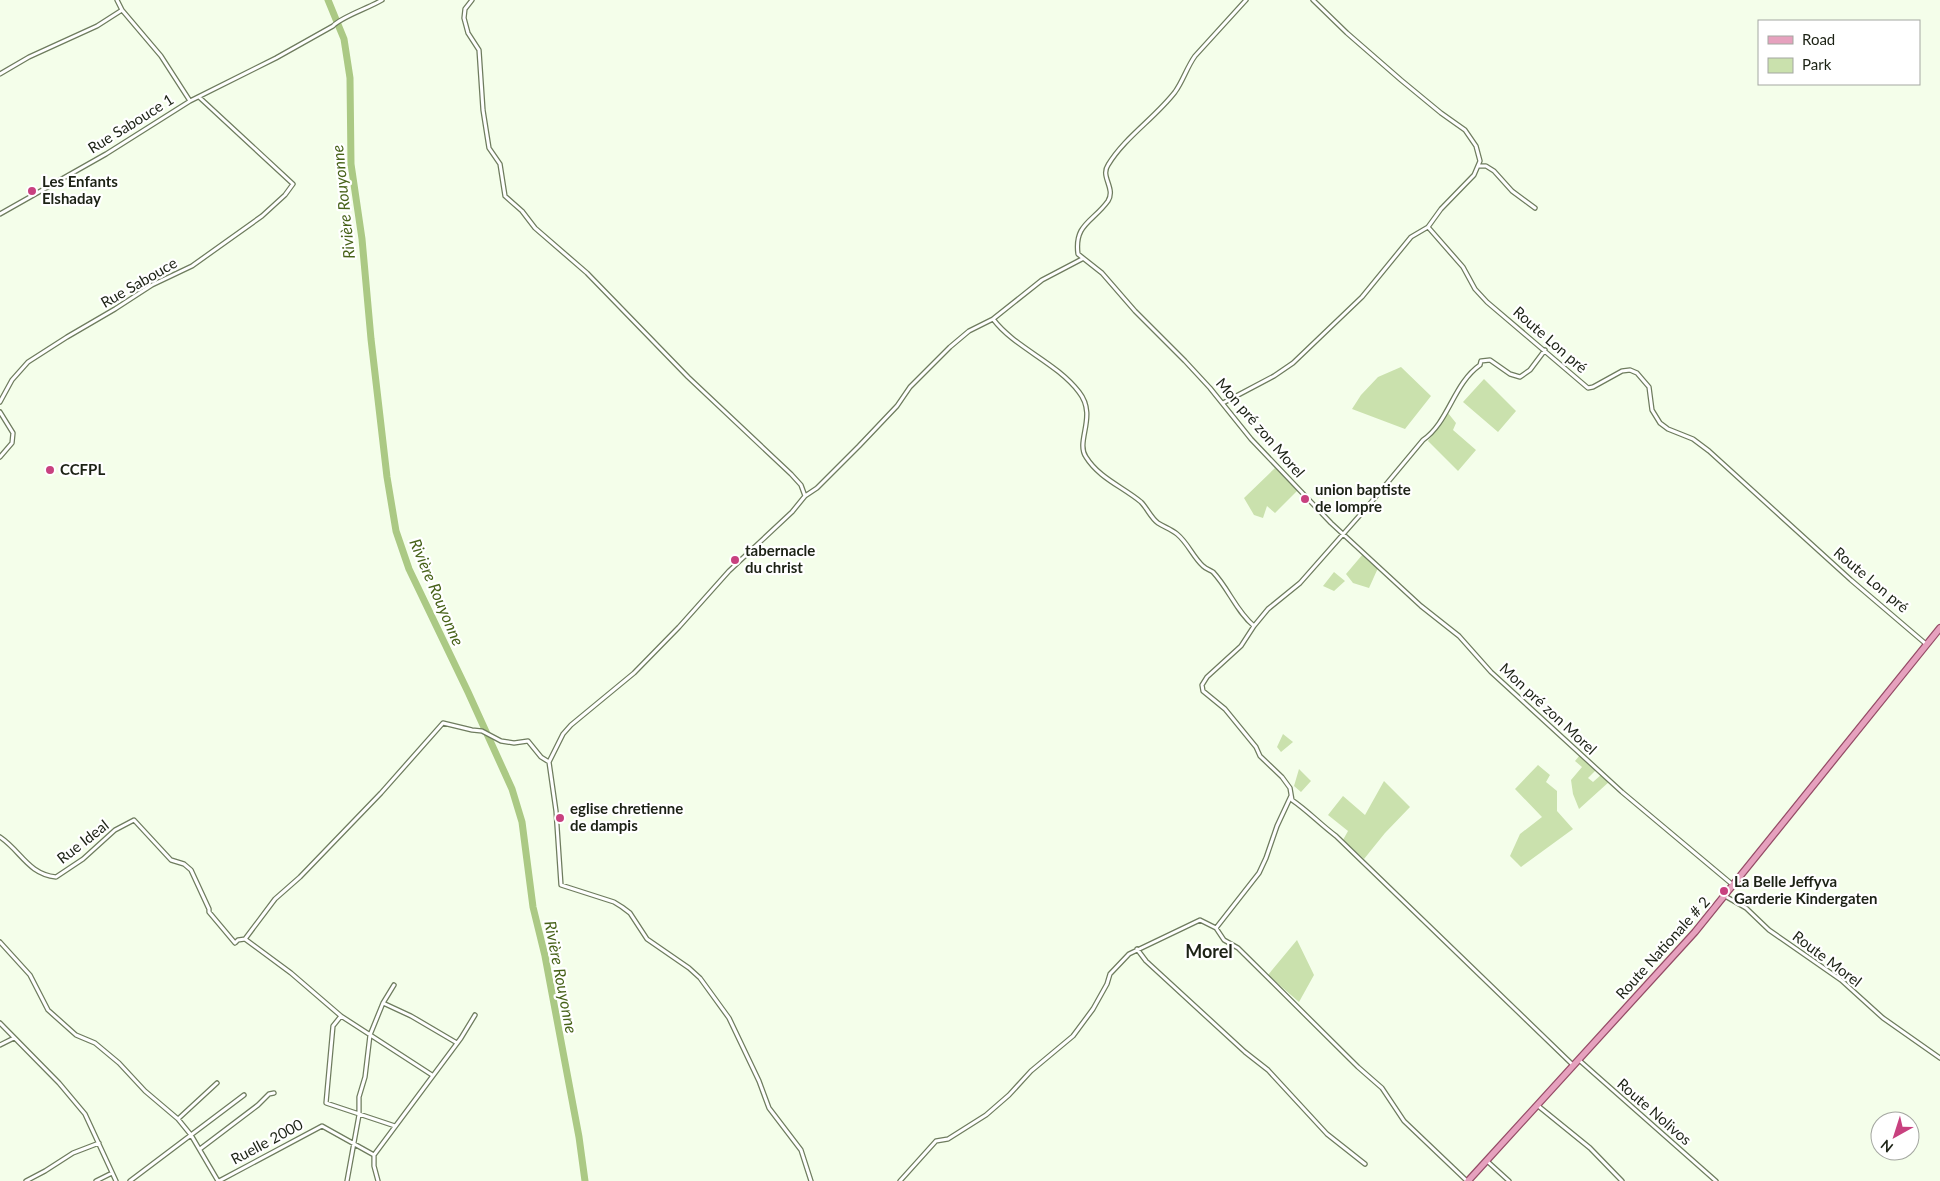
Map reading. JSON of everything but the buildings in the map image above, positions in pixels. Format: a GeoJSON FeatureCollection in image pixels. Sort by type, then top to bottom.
{"type":"FeatureCollection","features":[{"type":"Feature","properties":{"kind":"main road","name":"Route Nationale # 2"},"geometry":{"type":"LineString","coordinates":[[1467,1181],[1653,979],[1734,886],[1940,628]]}},
{"type":"Feature","properties":{"kind":"street"},"geometry":{"type":"LineString","coordinates":[[117,0],[122,10],[161,56],[190,101]]}},
{"type":"Feature","properties":{"kind":"street","name":"Rue Sabouce 1"},"geometry":{"type":"LineString","coordinates":[[0,214],[106,154],[190,101],[276,58],[337,22],[382,0]]}},
{"type":"Feature","properties":{"kind":"street"},"geometry":{"type":"LineString","coordinates":[[472,0],[465,9],[464,18],[468,33],[479,50],[483,110],[489,148],[500,164],[505,196],[522,211],[535,228],[587,273],[688,377],[791,474],[800,485],[805,496]]}},
{"type":"Feature","properties":{"kind":"street"},"geometry":{"type":"LineString","coordinates":[[811,1181],[801,1150],[768,1108],[759,1081],[729,1018],[700,978],[690,968],[647,938],[630,913],[622,907],[614,902],[561,886],[556,811],[549,762],[563,734],[571,725],[634,673],[680,627],[729,571],[859,446],[897,406],[910,387],[950,347],[968,331],[993,319],[1042,280],[1082,259],[1078,254],[1076,242],[1078,234],[1090,218],[1108,200],[1110,194],[1111,188],[1105,175],[1107,165],[1176,91],[1195,56],[1246,0]]}},
{"type":"Feature","properties":{"kind":"street"},"geometry":{"type":"LineString","coordinates":[[1223,403],[1274,376],[1292,363],[1362,297],[1411,237],[1428,227],[1441,209],[1471,179],[1479,166],[1480,161],[1476,146],[1465,130],[1401,80],[1347,33],[1313,0]]}},
{"type":"Feature","properties":{"kind":"street"},"geometry":{"type":"LineString","coordinates":[[0,74],[36,54],[97,26],[122,10]]}},
{"type":"Feature","properties":{"kind":"street","name":"Rue Sabouce"},"geometry":{"type":"LineString","coordinates":[[0,402],[12,380],[28,362],[67,336],[116,310],[152,285],[192,266],[262,216],[285,195],[293,184],[199,97]]}},
{"type":"Feature","properties":{"kind":"street"},"geometry":{"type":"LineString","coordinates":[[1479,166],[1486,166],[1494,171],[1512,191],[1535,208]]}},
{"type":"Feature","properties":{"kind":"street","name":"Route Lon pré"},"geometry":{"type":"LineString","coordinates":[[1428,227],[1463,267],[1475,289],[1487,302],[1588,388],[1622,371],[1630,370],[1637,373],[1649,387],[1652,410],[1660,423],[1668,429],[1693,439],[1709,451],[1845,574],[1926,644]]}},
{"type":"Feature","properties":{"kind":"street","name":"Mon pré zon Morel"},"geometry":{"type":"LineString","coordinates":[[1082,259],[1102,272],[1135,311],[1186,361],[1223,403],[1250,439],[1342,535],[1459,636],[1491,672],[1622,792],[1734,886]]}},
{"type":"Feature","properties":{"kind":"street"},"geometry":{"type":"LineString","coordinates":[[993,319],[1001,329],[1038,355],[1079,392],[1087,412],[1086,431],[1082,444],[1084,455],[1090,464],[1142,503],[1157,522],[1177,534],[1204,566],[1212,572],[1245,618],[1254,626]]}},
{"type":"Feature","properties":{"kind":"street"},"geometry":{"type":"LineString","coordinates":[[1545,350],[1530,370],[1520,377],[1510,374],[1490,360],[1481,361],[1480,365],[1461,384],[1430,436],[1423,440],[1300,583],[1268,609],[1254,626],[1249,637],[1207,677],[1202,686],[1203,691],[1225,709],[1256,747],[1260,756],[1282,776],[1290,788],[1292,800],[1310,812],[1317,821],[1336,836],[1573,1065]]}},
{"type":"Feature","properties":{"kind":"street"},"geometry":{"type":"LineString","coordinates":[[0,412],[13,433],[12,442],[0,457]]}},
{"type":"Feature","properties":{"kind":"street"},"geometry":{"type":"LineString","coordinates":[[432,1075],[341,1016],[245,939],[275,899],[300,877],[381,793],[443,723],[482,730],[501,741],[514,743],[528,741],[549,762]]}},
{"type":"Feature","properties":{"kind":"street"},"geometry":{"type":"LineString","coordinates":[[1216,928],[1259,873],[1291,796]]}},
{"type":"Feature","properties":{"kind":"street","name":"Rue Ideal"},"geometry":{"type":"LineString","coordinates":[[0,837],[11,845],[32,868],[45,876],[56,877],[83,859],[115,830],[134,820],[171,860],[184,864],[191,870],[204,896],[209,912],[235,944],[238,940],[245,939]]}},
{"type":"Feature","properties":{"kind":"street","name":"Route Morel"},"geometry":{"type":"LineString","coordinates":[[1725,896],[1746,908],[1784,941],[1841,980],[1883,1018],[1940,1058]]}},
{"type":"Feature","properties":{"kind":"street"},"geometry":{"type":"LineString","coordinates":[[900,1181],[936,1141],[948,1139],[986,1115],[1009,1095],[1031,1070],[1073,1036],[1093,1009],[1107,984],[1110,974],[1128,954],[1200,920],[1216,928],[1224,940],[1238,948],[1358,1067],[1382,1088],[1404,1121],[1467,1181]]}},
{"type":"Feature","properties":{"kind":"street"},"geometry":{"type":"LineString","coordinates":[[0,942],[30,975],[48,1010],[76,1035],[95,1043],[119,1062],[145,1091],[178,1120],[191,1135],[218,1181]]}},
{"type":"Feature","properties":{"kind":"street"},"geometry":{"type":"LineString","coordinates":[[1138,949],[1146,961],[1272,1074],[1327,1134],[1365,1164]]}},
{"type":"Feature","properties":{"kind":"street"},"geometry":{"type":"LineString","coordinates":[[347,1181],[359,1115],[359,1096],[365,1077],[370,1035],[383,1003],[394,985]]}},
{"type":"Feature","properties":{"kind":"street"},"geometry":{"type":"LineString","coordinates":[[383,1003],[411,1016],[457,1043]]}},
{"type":"Feature","properties":{"kind":"street"},"geometry":{"type":"LineString","coordinates":[[378,1181],[374,1166],[374,1155],[457,1043],[475,1015]]}},
{"type":"Feature","properties":{"kind":"street"},"geometry":{"type":"LineString","coordinates":[[341,1016],[332,1026],[326,1103],[395,1126]]}},
{"type":"Feature","properties":{"kind":"street"},"geometry":{"type":"LineString","coordinates":[[0,1023],[71,1096],[85,1114],[116,1181]]}},
{"type":"Feature","properties":{"kind":"street"},"geometry":{"type":"LineString","coordinates":[[0,1045],[14,1038]]}},
{"type":"Feature","properties":{"kind":"street","name":"Route Nolivos"},"geometry":{"type":"LineString","coordinates":[[1578,1059],[1716,1181]]}},
{"type":"Feature","properties":{"kind":"street"},"geometry":{"type":"LineString","coordinates":[[178,1120],[216,1083]]}},
{"type":"Feature","properties":{"kind":"street"},"geometry":{"type":"LineString","coordinates":[[200,1149],[258,1105],[269,1094],[274,1093]]}},
{"type":"Feature","properties":{"kind":"street"},"geometry":{"type":"LineString","coordinates":[[130,1181],[244,1095]]}},
{"type":"Feature","properties":{"kind":"street"},"geometry":{"type":"LineString","coordinates":[[1537,1104],[1590,1148],[1622,1181]]}},
{"type":"Feature","properties":{"kind":"street","name":"Ruelle 2000"},"geometry":{"type":"LineString","coordinates":[[218,1181],[319,1127],[327,1128],[353,1142]]}},
{"type":"Feature","properties":{"kind":"street"},"geometry":{"type":"LineString","coordinates":[[353,1142],[374,1155]]}},
{"type":"Feature","properties":{"kind":"street"},"geometry":{"type":"LineString","coordinates":[[26,1181],[74,1153],[99,1143]]}},
{"type":"Feature","properties":{"kind":"street"},"geometry":{"type":"LineString","coordinates":[[1486,1161],[1509,1181]]}},
{"type":"Feature","properties":{"kind":"street"},"geometry":{"type":"LineString","coordinates":[[96,1181],[112,1173]]}},
{"type":"Feature","properties":{"kind":"green space"},"geometry":{"type":"Polygon","coordinates":[[[1401,367],[1431,396],[1405,429],[1352,409],[1361,395],[1378,377],[1401,367]]]}},
{"type":"Feature","properties":{"kind":"green space"},"geometry":{"type":"Polygon","coordinates":[[[1484,379],[1516,411],[1498,432],[1463,402],[1484,379]]]}},
{"type":"Feature","properties":{"kind":"green space"},"geometry":{"type":"Polygon","coordinates":[[[1448,413],[1456,423],[1453,430],[1476,450],[1458,471],[1428,441],[1448,413]]]}},
{"type":"Feature","properties":{"kind":"green space"},"geometry":{"type":"Polygon","coordinates":[[[1275,468],[1298,490],[1275,513],[1267,506],[1263,518],[1254,515],[1244,498],[1275,468]]]}},
{"type":"Feature","properties":{"kind":"green space"},"geometry":{"type":"Polygon","coordinates":[[[1363,554],[1378,568],[1369,588],[1353,583],[1346,574],[1363,554]]]}},
{"type":"Feature","properties":{"kind":"green space"},"geometry":{"type":"Polygon","coordinates":[[[1334,572],[1345,581],[1334,591],[1323,586],[1334,572]]]}},
{"type":"Feature","properties":{"kind":"green space"},"geometry":{"type":"Polygon","coordinates":[[[1283,734],[1293,742],[1281,752],[1277,747],[1283,734]]]}},
{"type":"Feature","properties":{"kind":"green space"},"geometry":{"type":"Polygon","coordinates":[[[1580,755],[1596,770],[1588,778],[1593,782],[1602,774],[1610,781],[1579,809],[1573,794],[1571,780],[1582,767],[1575,761],[1580,755]]]}},
{"type":"Feature","properties":{"kind":"green space"},"geometry":{"type":"Polygon","coordinates":[[[1538,765],[1550,775],[1546,782],[1557,791],[1557,811],[1573,829],[1521,867],[1510,856],[1520,834],[1542,817],[1515,789],[1538,765]]]}},
{"type":"Feature","properties":{"kind":"green space"},"geometry":{"type":"Polygon","coordinates":[[[1299,769],[1311,781],[1301,792],[1294,786],[1299,769]]]}},
{"type":"Feature","properties":{"kind":"green space"},"geometry":{"type":"Polygon","coordinates":[[[1384,781],[1410,807],[1364,859],[1343,840],[1348,831],[1328,815],[1343,796],[1365,815],[1384,781]]]}},
{"type":"Feature","properties":{"kind":"green space"},"geometry":{"type":"Polygon","coordinates":[[[1297,940],[1314,975],[1299,1002],[1268,975],[1297,940]]]}},
{"type":"Feature","properties":{"kind":"waterway","name":"Rivière Rouyonne"},"geometry":{"type":"LineString","coordinates":[[328,0],[344,39],[350,78],[351,164],[362,239],[387,477],[396,531],[409,569],[512,789],[522,822],[533,907],[545,956],[579,1137],[585,1181]]}},
{"type":"Feature","properties":{"kind":"place","name":"Les Enfants Elshaday"},"geometry":{"type":"Point","coordinates":[32,191]}},
{"type":"Feature","properties":{"kind":"place","name":"CCFPL"},"geometry":{"type":"Point","coordinates":[50,470]}},
{"type":"Feature","properties":{"kind":"place","name":"union baptiste de lompre"},"geometry":{"type":"Point","coordinates":[1305,499]}},
{"type":"Feature","properties":{"kind":"place","name":"tabernacle du christ"},"geometry":{"type":"Point","coordinates":[735,560]}},
{"type":"Feature","properties":{"kind":"place","name":"eglise chretienne de dampis"},"geometry":{"type":"Point","coordinates":[560,818]}},
{"type":"Feature","properties":{"kind":"place","name":"La Belle Jeffyva Garderie Kindergaten"},"geometry":{"type":"Point","coordinates":[1724,891]}},
{"type":"Feature","properties":{"kind":"district","name":"Morel"},"geometry":{"type":"Point","coordinates":[1209,952]}}]}
